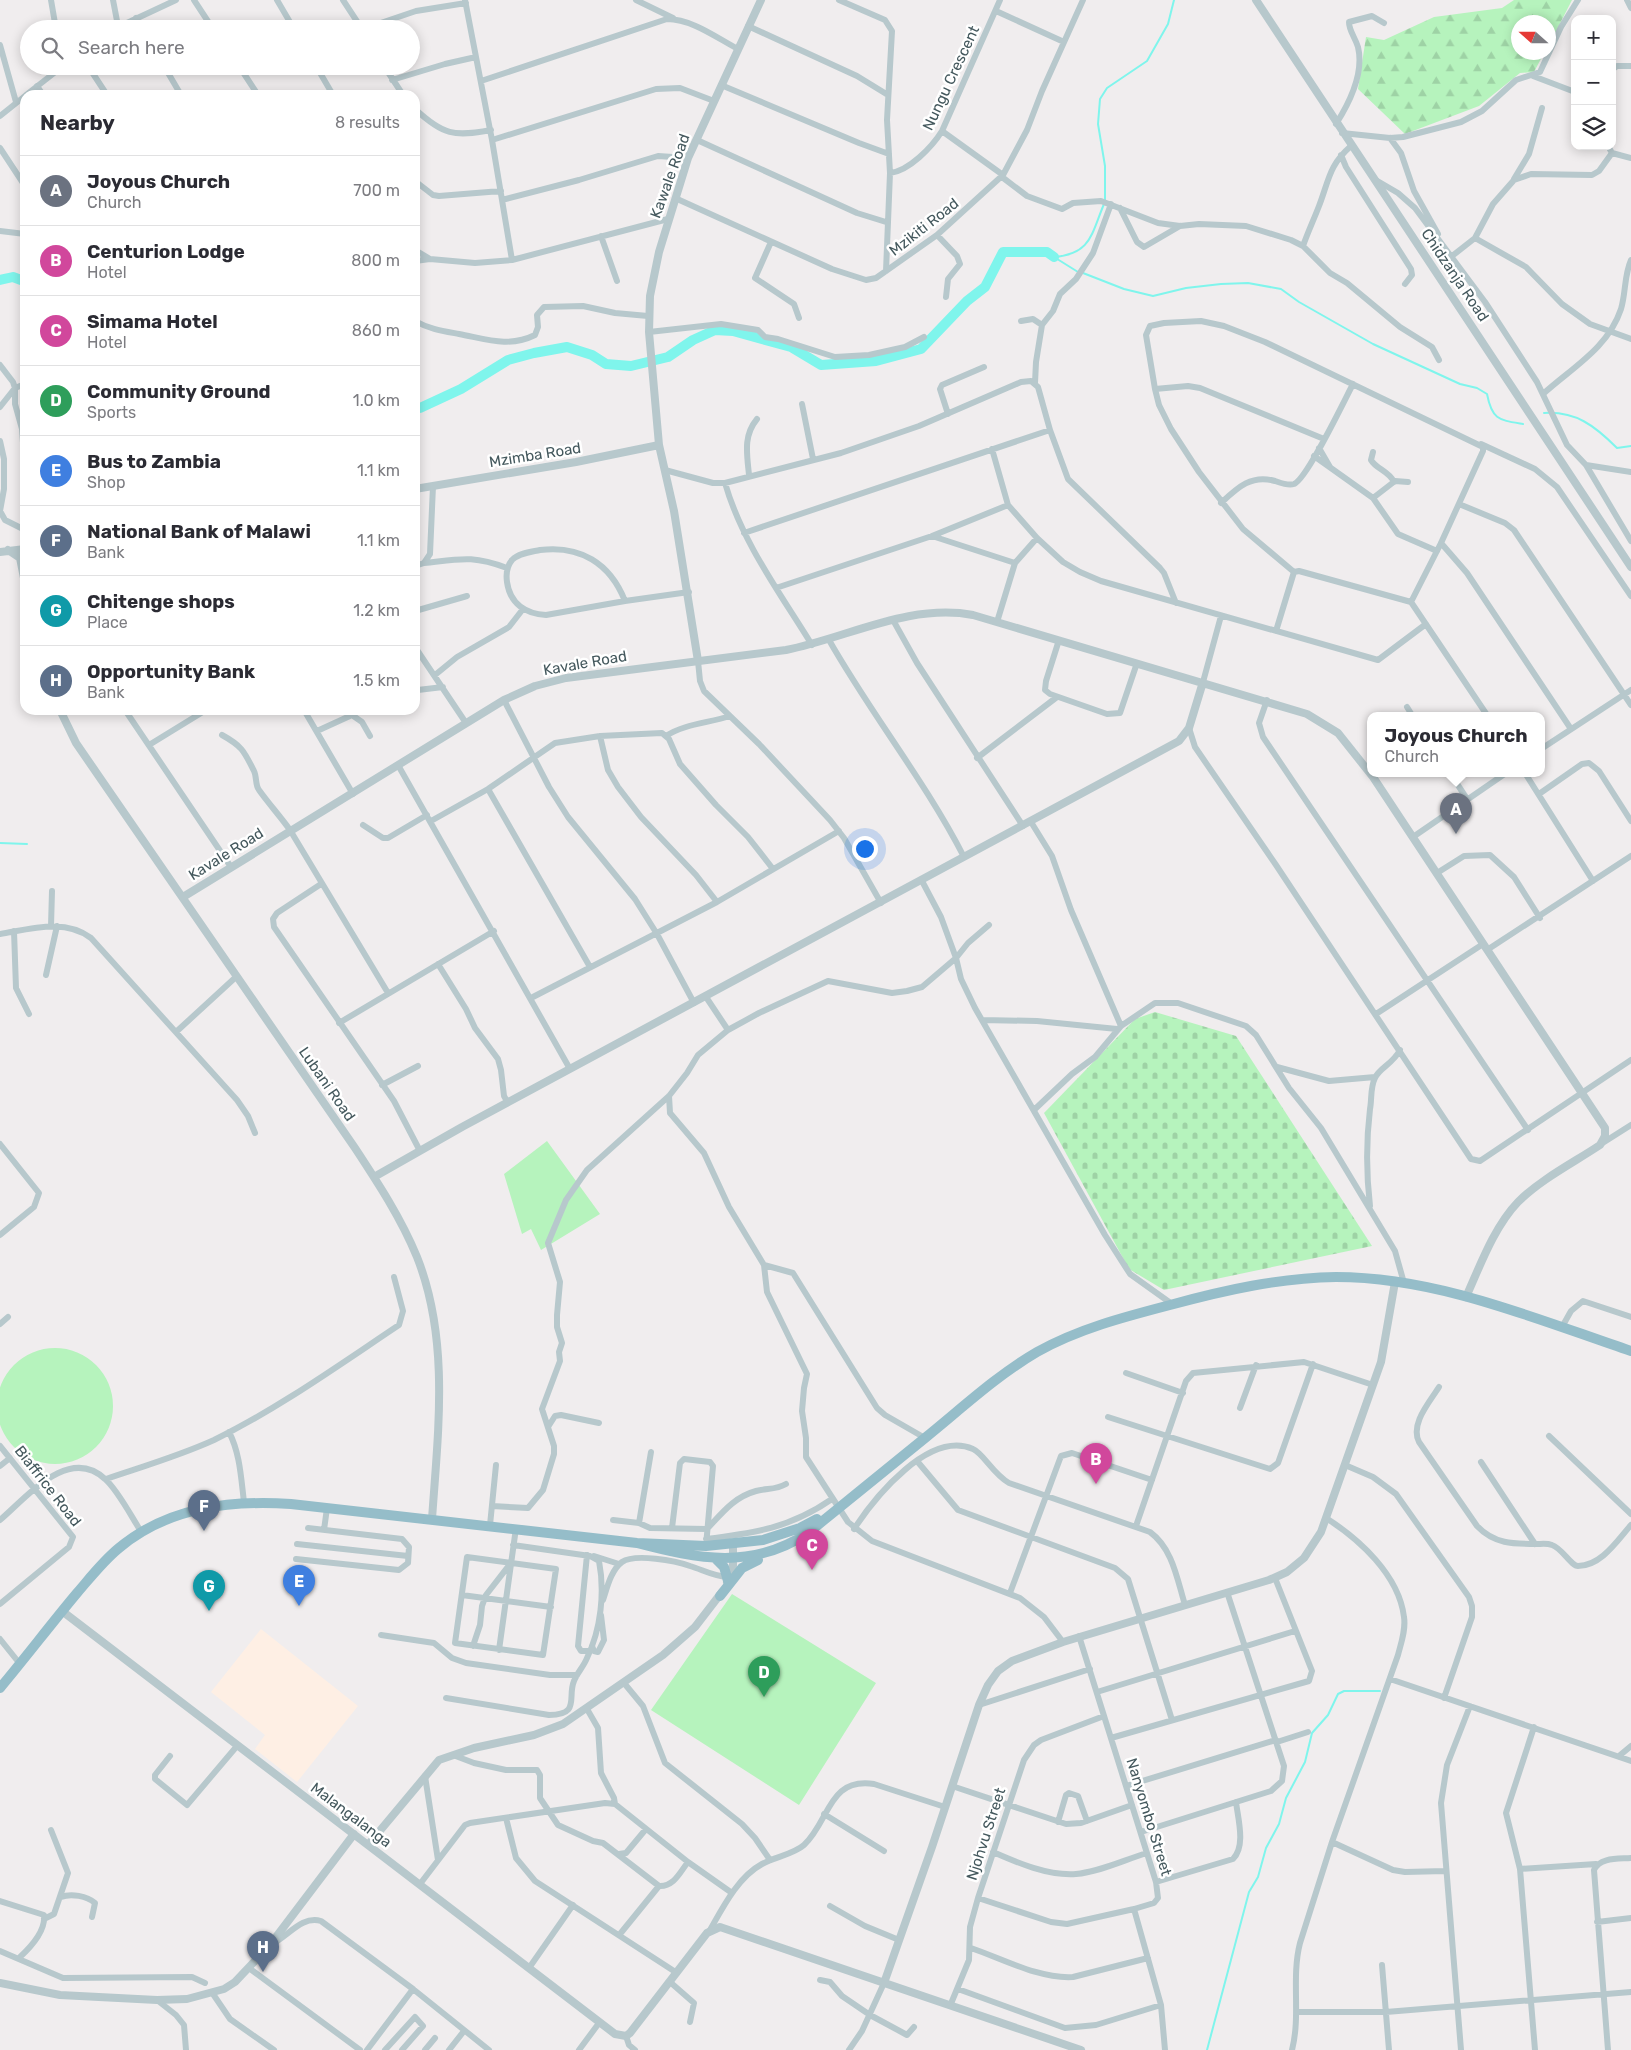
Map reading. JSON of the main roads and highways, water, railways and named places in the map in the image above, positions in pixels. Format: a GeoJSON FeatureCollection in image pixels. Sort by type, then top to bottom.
{"type":"FeatureCollection","features":[{"type":"Feature","properties":{"kind":"highway"},"geometry":{"type":"LineString","coordinates":[[0,1688],[62,1611],[112,1554],[142,1533],[195,1510],[244,1502],[327,1508],[490,1525],[637,1543],[706,1542],[732,1544],[763,1540],[812,1523],[925,1438],[1005,1374],[1037,1352],[1080,1332],[1220,1291],[1301,1279],[1354,1278],[1400,1282],[1466,1297],[1631,1351]]}},
{"type":"Feature","properties":{"kind":"highway"},"geometry":{"type":"LineString","coordinates":[[720,1596],[742,1568],[808,1533],[834,1506]]}},
{"type":"Feature","properties":{"kind":"highway"},"geometry":{"type":"LineString","coordinates":[[637,1543],[662,1550],[733,1559],[761,1555],[788,1545]]}},
{"type":"Feature","properties":{"kind":"highway"},"geometry":{"type":"LineString","coordinates":[[715,1558],[724,1567],[727,1579]]}},
{"type":"Feature","properties":{"kind":"waterway"},"geometry":{"type":"LineString","coordinates":[[1105,200],[1105,166],[1098,124],[1100,99],[1107,88],[1147,61],[1168,24],[1174,0]]}},
{"type":"Feature","properties":{"kind":"waterway"},"geometry":{"type":"LineString","coordinates":[[1054,257],[1076,252],[1083,247],[1092,234],[1104,204]]}},
{"type":"Feature","properties":{"kind":"waterway"},"geometry":{"type":"LineString","coordinates":[[420,408],[461,389],[508,360],[534,353],[567,347],[592,355],[606,364],[631,366],[668,357],[693,340],[715,330],[733,331],[791,347],[821,365],[876,361],[921,349],[967,301],[985,287],[1003,252],[1047,252],[1054,257]]}},
{"type":"Feature","properties":{"kind":"waterway"},"geometry":{"type":"LineString","coordinates":[[1054,257],[1078,272]]}},
{"type":"Feature","properties":{"kind":"waterway"},"geometry":{"type":"LineString","coordinates":[[1083,273],[1124,289],[1153,296],[1186,288],[1221,284],[1248,283],[1281,289],[1299,302],[1373,344],[1460,384],[1477,388],[1487,394],[1494,414],[1502,420],[1523,424]]}},
{"type":"Feature","properties":{"kind":"waterway"},"geometry":{"type":"LineString","coordinates":[[0,280],[13,277],[20,280]]}},
{"type":"Feature","properties":{"kind":"waterway"},"geometry":{"type":"LineString","coordinates":[[1544,413],[1575,417],[1593,427],[1617,448],[1631,446]]}},
{"type":"Feature","properties":{"kind":"waterway"},"geometry":{"type":"LineString","coordinates":[[0,843],[27,844]]}},
{"type":"Feature","properties":{"kind":"waterway"},"geometry":{"type":"LineString","coordinates":[[1207,2050],[1249,1892],[1258,1877],[1266,1848],[1279,1824],[1286,1798],[1305,1762],[1312,1733],[1328,1715],[1338,1694],[1344,1691],[1380,1691]]}},
{"type":"Feature","properties":{"kind":"place","name":"Joyous Church"},"geometry":{"type":"Point","coordinates":[1456,834]}},
{"type":"Feature","properties":{"kind":"place","name":"Centurion Lodge"},"geometry":{"type":"Point","coordinates":[1096,1484]}},
{"type":"Feature","properties":{"kind":"place","name":"National Bank of Malawi"},"geometry":{"type":"Point","coordinates":[204,1531]}},
{"type":"Feature","properties":{"kind":"place","name":"Simama Hotel"},"geometry":{"type":"Point","coordinates":[812,1570]}},
{"type":"Feature","properties":{"kind":"place","name":"Bus to Zambia"},"geometry":{"type":"Point","coordinates":[299,1606]}},
{"type":"Feature","properties":{"kind":"place","name":"Chitenge shops"},"geometry":{"type":"Point","coordinates":[209,1611]}},
{"type":"Feature","properties":{"kind":"place","name":"Community Ground"},"geometry":{"type":"Point","coordinates":[764,1697]}},
{"type":"Feature","properties":{"kind":"place","name":"Opportunity Bank"},"geometry":{"type":"Point","coordinates":[263,1972]}}]}
